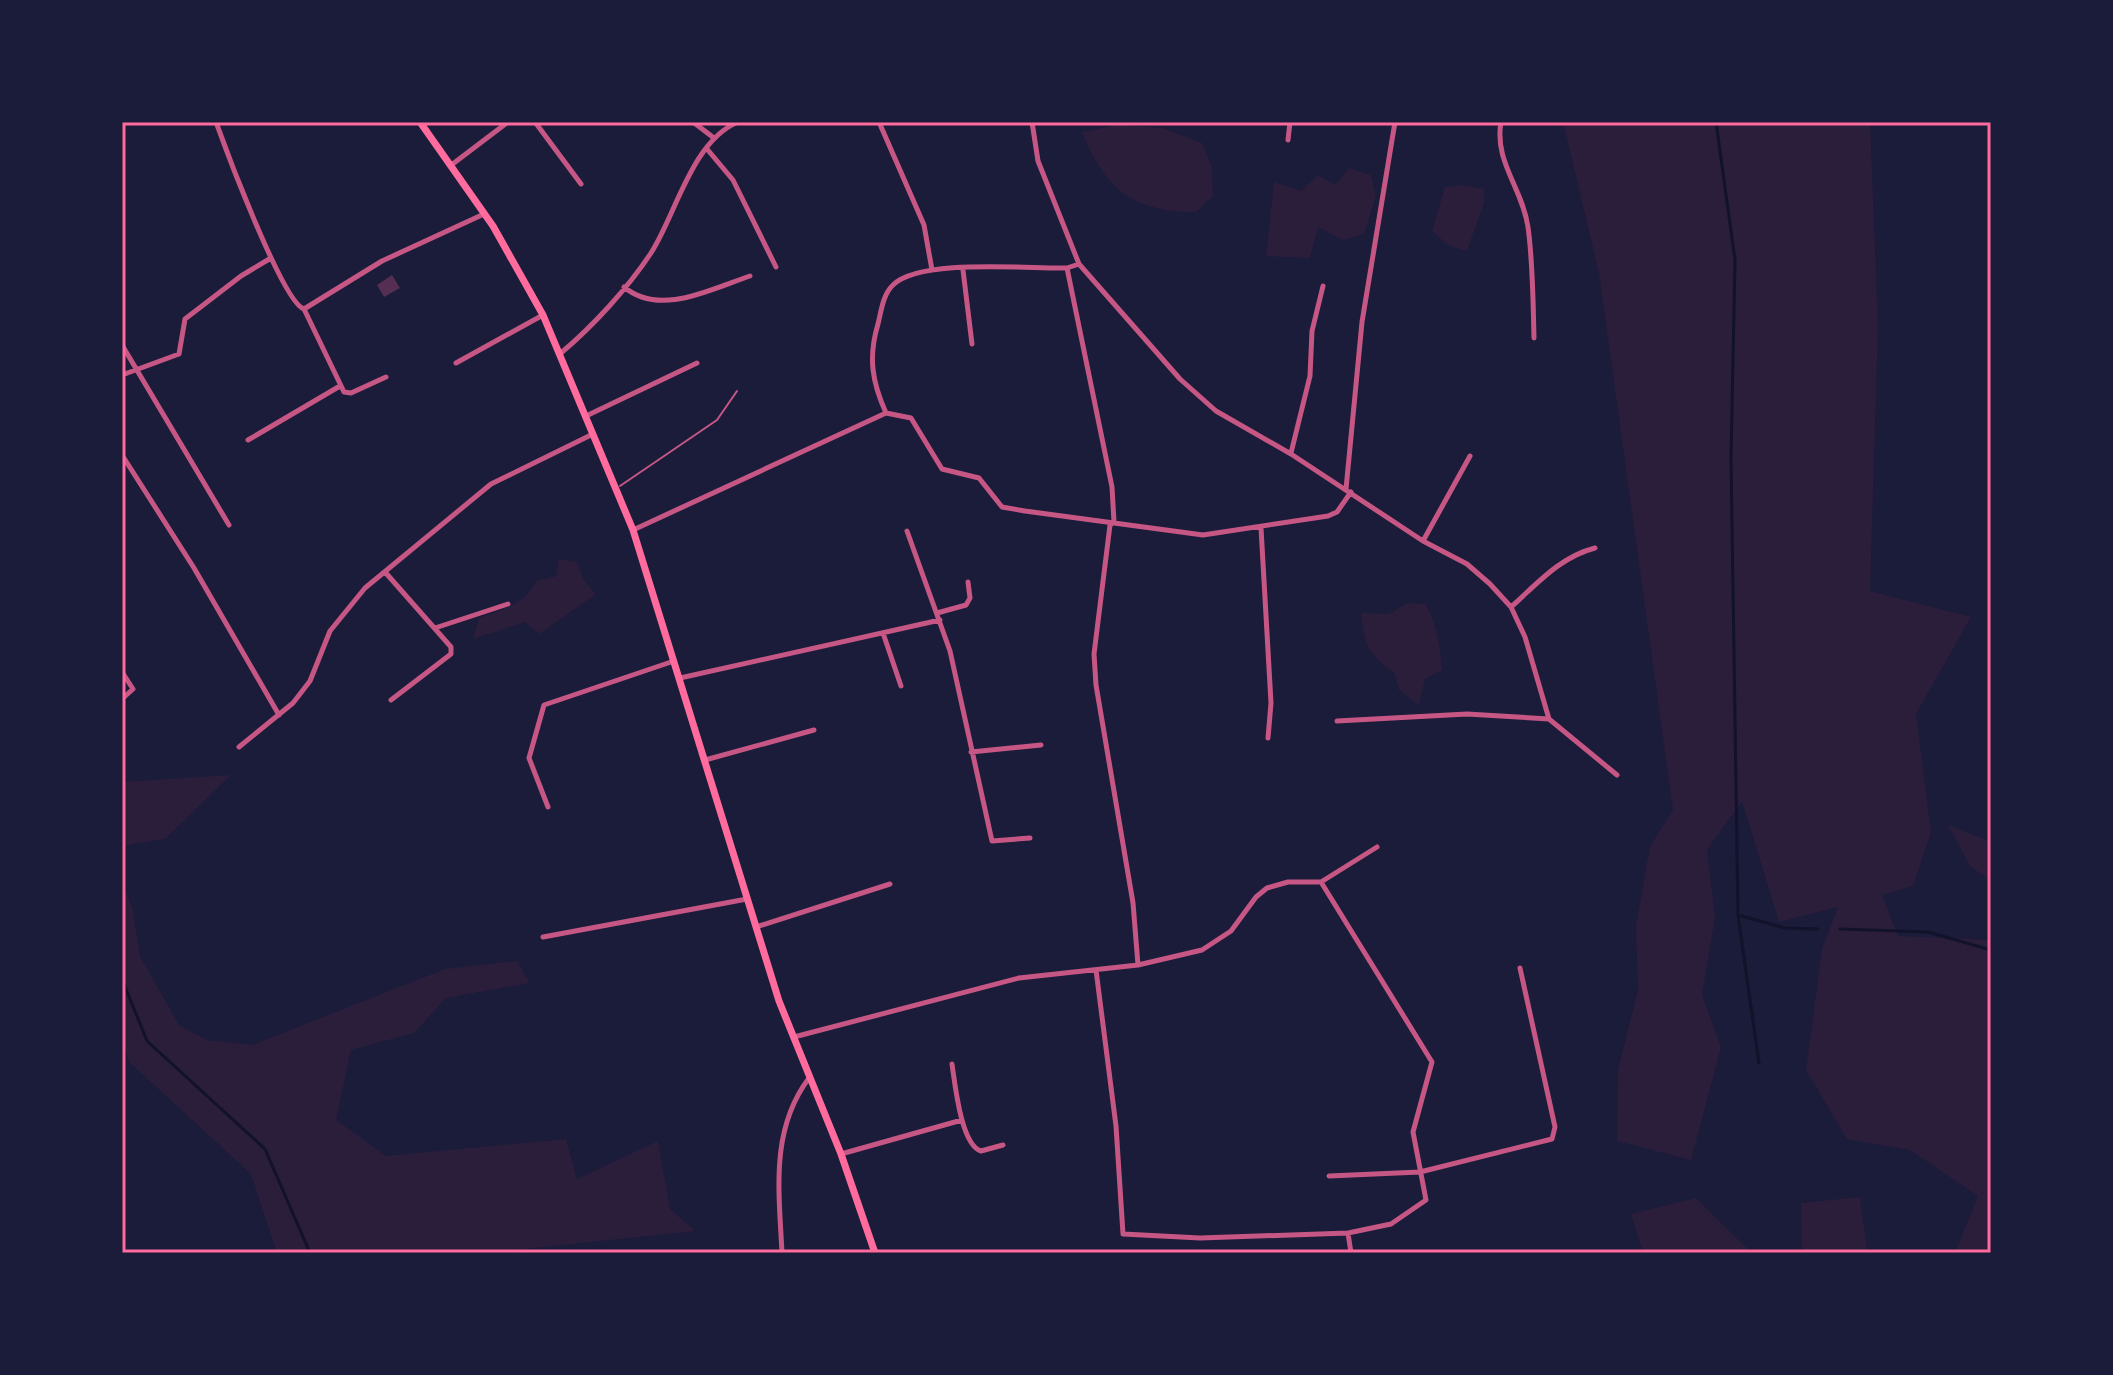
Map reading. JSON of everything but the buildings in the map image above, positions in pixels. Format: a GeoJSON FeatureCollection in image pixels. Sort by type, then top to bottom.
{"type":"FeatureCollection","features":[{"type":"Feature","properties":{"kind":"main road"},"geometry":{"type":"LineString","coordinates":[[420,122],[484,214],[543,315],[633,530],[755,927],[875,1253]]}},
{"type":"Feature","properties":{"kind":"street"},"geometry":{"type":"LineString","coordinates":[[216,122],[271,258],[294,304],[304,309],[340,386],[348,393],[386,377]]}},
{"type":"Feature","properties":{"kind":"street"},"geometry":{"type":"LineString","coordinates":[[450,166],[508,122]]}},
{"type":"Feature","properties":{"kind":"street"},"geometry":{"type":"LineString","coordinates":[[535,122],[581,184]]}},
{"type":"Feature","properties":{"kind":"street"},"geometry":{"type":"LineString","coordinates":[[693,122],[714,138]]}},
{"type":"Feature","properties":{"kind":"street"},"geometry":{"type":"LineString","coordinates":[[561,353],[624,287],[652,251],[682,190],[714,138],[738,122]]}},
{"type":"Feature","properties":{"kind":"street"},"geometry":{"type":"LineString","coordinates":[[879,122],[924,225],[932,270]]}},
{"type":"Feature","properties":{"kind":"street"},"geometry":{"type":"LineString","coordinates":[[1032,122],[1038,161],[1079,264],[1197,397],[1349,490],[1423,541],[1467,564],[1511,607],[1525,637],[1549,719],[1617,775]]}},
{"type":"Feature","properties":{"kind":"street"},"geometry":{"type":"LineString","coordinates":[[1288,140],[1290,122]]}},
{"type":"Feature","properties":{"kind":"street"},"geometry":{"type":"LineString","coordinates":[[633,530],[886,413],[911,418],[942,469],[979,478],[1002,507],[1203,535],[1261,528],[1337,512],[1349,490],[1362,322],[1395,122]]}},
{"type":"Feature","properties":{"kind":"street"},"geometry":{"type":"LineString","coordinates":[[1501,122],[1498,150],[1520,195],[1528,226],[1534,338]]}},
{"type":"Feature","properties":{"kind":"street"},"geometry":{"type":"LineString","coordinates":[[707,149],[733,180],[776,267]]}},
{"type":"Feature","properties":{"kind":"street"},"geometry":{"type":"LineString","coordinates":[[304,309],[382,261],[484,214]]}},
{"type":"Feature","properties":{"kind":"street"},"geometry":{"type":"LineString","coordinates":[[122,375],[179,354],[185,319],[241,276],[271,258]]}},
{"type":"Feature","properties":{"kind":"street"},"geometry":{"type":"LineString","coordinates":[[886,413],[876,391],[871,359],[887,293],[899,280],[932,270],[1067,268],[1079,264]]}},
{"type":"Feature","properties":{"kind":"street"},"geometry":{"type":"LineString","coordinates":[[1067,268],[1106,444],[1114,522]]}},
{"type":"Feature","properties":{"kind":"street"},"geometry":{"type":"LineString","coordinates":[[963,270],[972,344]]}},
{"type":"Feature","properties":{"kind":"street"},"geometry":{"type":"LineString","coordinates":[[624,287],[638,297],[662,301],[687,298],[750,276]]}},
{"type":"Feature","properties":{"kind":"street"},"geometry":{"type":"LineString","coordinates":[[1291,454],[1310,376],[1312,331],[1323,286]]}},
{"type":"Feature","properties":{"kind":"street"},"geometry":{"type":"LineString","coordinates":[[456,363],[543,315]]}},
{"type":"Feature","properties":{"kind":"street"},"geometry":{"type":"LineString","coordinates":[[122,345],[229,525]]}},
{"type":"Feature","properties":{"kind":"street"},"geometry":{"type":"LineString","coordinates":[[586,416],[697,363]]}},
{"type":"Feature","properties":{"kind":"street"},"geometry":{"type":"LineString","coordinates":[[248,440],[340,386]]}},
{"type":"Feature","properties":{"kind":"street"},"geometry":{"type":"LineString","coordinates":[[239,747],[279,715],[310,681],[330,631],[344,609],[385,572],[491,484],[593,434]]}},
{"type":"Feature","properties":{"kind":"street"},"geometry":{"type":"LineString","coordinates":[[122,455],[194,568],[279,715]]}},
{"type":"Feature","properties":{"kind":"street"},"geometry":{"type":"LineString","coordinates":[[1423,541],[1470,456]]}},
{"type":"Feature","properties":{"kind":"street"},"geometry":{"type":"LineString","coordinates":[[1114,522],[1110,525],[1099,609],[1096,685],[1133,903],[1138,965]]}},
{"type":"Feature","properties":{"kind":"street"},"geometry":{"type":"LineString","coordinates":[[1261,528],[1271,703],[1268,738]]}},
{"type":"Feature","properties":{"kind":"street"},"geometry":{"type":"LineString","coordinates":[[907,531],[938,616],[992,841],[1030,838]]}},
{"type":"Feature","properties":{"kind":"street"},"geometry":{"type":"LineString","coordinates":[[1511,607],[1560,563],[1573,554],[1595,548]]}},
{"type":"Feature","properties":{"kind":"street"},"geometry":{"type":"LineString","coordinates":[[385,572],[451,647],[451,654],[391,700]]}},
{"type":"Feature","properties":{"kind":"street"},"geometry":{"type":"LineString","coordinates":[[680,678],[883,633],[938,616],[966,605],[970,598],[968,582]]}},
{"type":"Feature","properties":{"kind":"street"},"geometry":{"type":"LineString","coordinates":[[435,628],[508,604]]}},
{"type":"Feature","properties":{"kind":"street"},"geometry":{"type":"LineString","coordinates":[[883,633],[901,686]]}},
{"type":"Feature","properties":{"kind":"street"},"geometry":{"type":"LineString","coordinates":[[548,807],[529,758],[544,705],[675,660]]}},
{"type":"Feature","properties":{"kind":"street"},"geometry":{"type":"LineString","coordinates":[[122,672],[133,689],[122,699]]}},
{"type":"Feature","properties":{"kind":"street"},"geometry":{"type":"LineString","coordinates":[[1337,721],[1467,714],[1549,719]]}},
{"type":"Feature","properties":{"kind":"street"},"geometry":{"type":"LineString","coordinates":[[705,760],[814,730]]}},
{"type":"Feature","properties":{"kind":"street"},"geometry":{"type":"LineString","coordinates":[[971,752],[1041,745]]}},
{"type":"Feature","properties":{"kind":"street"},"geometry":{"type":"LineString","coordinates":[[793,1037],[1019,978],[1138,965],[1202,950],[1231,931],[1256,897],[1267,888],[1288,882],[1321,882],[1377,847]]}},
{"type":"Feature","properties":{"kind":"street"},"geometry":{"type":"LineString","coordinates":[[1096,970],[1116,1126],[1121,1217],[1126,1237],[1348,1233],[1391,1224],[1426,1200],[1413,1132],[1430,1072],[1430,1054],[1321,882]]}},
{"type":"Feature","properties":{"kind":"street"},"geometry":{"type":"LineString","coordinates":[[755,927],[890,884]]}},
{"type":"Feature","properties":{"kind":"street"},"geometry":{"type":"LineString","coordinates":[[543,937],[747,899]]}},
{"type":"Feature","properties":{"kind":"street"},"geometry":{"type":"LineString","coordinates":[[1329,1176],[1420,1172],[1552,1139],[1555,1127],[1520,968]]}},
{"type":"Feature","properties":{"kind":"street"},"geometry":{"type":"LineString","coordinates":[[952,1064],[962,1120],[975,1150],[1003,1145]]}},
{"type":"Feature","properties":{"kind":"street"},"geometry":{"type":"LineString","coordinates":[[782,1253],[782,1131],[791,1107],[809,1078]]}},
{"type":"Feature","properties":{"kind":"street"},"geometry":{"type":"LineString","coordinates":[[841,1154],[962,1120]]}},
{"type":"Feature","properties":{"kind":"street"},"geometry":{"type":"LineString","coordinates":[[1348,1233],[1351,1253]]}},
{"type":"Feature","properties":{"kind":"lane"},"geometry":{"type":"LineString","coordinates":[[615,488],[717,420],[737,391]]}},
{"type":"Feature","properties":{"kind":"shaded area"},"geometry":{"type":"Polygon","coordinates":[[[1563,122],[1870,122],[1878,326],[1870,591],[1971,617],[1916,714],[1931,832],[1913,886],[1882,895],[1898,936],[1991,940],[1991,1253],[1955,1253],[1978,1196],[1910,1150],[1847,1139],[1806,1070],[1822,949],[1838,907],[1779,922],[1742,801],[1707,850],[1715,918],[1702,995],[1721,1047],[1691,1160],[1617,1141],[1618,1070],[1638,990],[1636,926],[1650,846],[1673,810],[1599,273],[1563,122]]]}},
{"type":"Feature","properties":{"kind":"shaded area"},"geometry":{"type":"Polygon","coordinates":[[[1117,125],[1162,128],[1202,143],[1212,167],[1213,196],[1196,212],[1155,208],[1124,193],[1101,169],[1082,132],[1117,125]]]}},
{"type":"Feature","properties":{"kind":"shaded area"},"geometry":{"type":"Polygon","coordinates":[[[1349,168],[1371,175],[1376,196],[1364,234],[1343,240],[1318,227],[1310,258],[1266,256],[1274,182],[1301,191],[1318,175],[1335,185],[1349,168]]]}},
{"type":"Feature","properties":{"kind":"shaded area"},"geometry":{"type":"Polygon","coordinates":[[[1461,185],[1484,189],[1484,203],[1467,251],[1448,245],[1432,231],[1445,187],[1461,185]]]}},
{"type":"Feature","properties":{"kind":"shaded area"},"geometry":{"type":"Polygon","coordinates":[[[559,559],[577,562],[584,580],[596,594],[539,634],[525,622],[473,639],[479,618],[519,601],[536,581],[556,576],[559,559]]]}},
{"type":"Feature","properties":{"kind":"shaded area"},"geometry":{"type":"Polygon","coordinates":[[[1407,603],[1426,604],[1440,652],[1442,670],[1425,679],[1419,705],[1399,690],[1394,672],[1372,654],[1366,641],[1361,613],[1389,614],[1407,603]]]}},
{"type":"Feature","properties":{"kind":"shaded area"},"geometry":{"type":"Polygon","coordinates":[[[231,775],[165,839],[122,846],[122,782],[231,775]]]}},
{"type":"Feature","properties":{"kind":"shaded area"},"geometry":{"type":"Polygon","coordinates":[[[1948,825],[1991,842],[1991,881],[1970,866],[1948,825]]]}},
{"type":"Feature","properties":{"kind":"shaded area"},"geometry":{"type":"Polygon","coordinates":[[[122,882],[133,910],[140,956],[179,1025],[207,1040],[252,1045],[445,969],[517,961],[530,983],[446,998],[414,1033],[351,1050],[336,1120],[386,1156],[566,1139],[577,1179],[658,1141],[670,1209],[695,1231],[488,1253],[277,1253],[251,1174],[129,1062],[122,1038],[122,882]]]}},
{"type":"Feature","properties":{"kind":"shaded area"},"geometry":{"type":"Polygon","coordinates":[[[1860,1197],[1867,1250],[1896,1253],[1802,1253],[1801,1203],[1860,1197]]]}},
{"type":"Feature","properties":{"kind":"shaded area"},"geometry":{"type":"Polygon","coordinates":[[[1696,1198],[1752,1253],[1643,1253],[1631,1214],[1696,1198]]]}},
{"type":"Feature","properties":{"kind":"waterway"},"geometry":{"type":"LineString","coordinates":[[1716,122],[1735,260],[1731,458],[1738,915],[1759,1063]]}},
{"type":"Feature","properties":{"kind":"waterway"},"geometry":{"type":"LineString","coordinates":[[1738,915],[1785,928],[1818,929]]}},
{"type":"Feature","properties":{"kind":"waterway"},"geometry":{"type":"LineString","coordinates":[[1840,929],[1928,932],[1991,950]]}},
{"type":"Feature","properties":{"kind":"waterway"},"geometry":{"type":"LineString","coordinates":[[122,979],[147,1041],[265,1149],[310,1253]]}}]}
